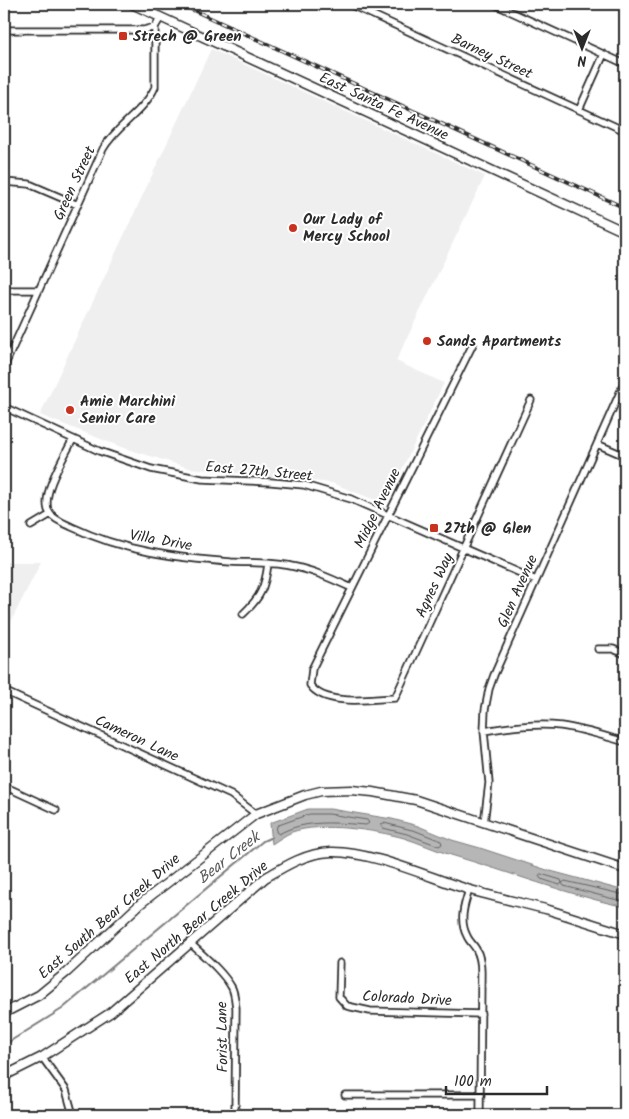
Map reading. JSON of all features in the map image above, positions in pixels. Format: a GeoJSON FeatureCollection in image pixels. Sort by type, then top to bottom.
{"type":"FeatureCollection","features":[{"type":"Feature","properties":{"kind":"street","name":"East Santa Fe Avenue"},"geometry":{"type":"LineString","coordinates":[[132,4],[625,232]]}},
{"type":"Feature","properties":{"kind":"street","name":"Barney Street"},"geometry":{"type":"LineString","coordinates":[[352,4],[625,131]]}},
{"type":"Feature","properties":{"kind":"street"},"geometry":{"type":"LineString","coordinates":[[494,4],[625,64]]}},
{"type":"Feature","properties":{"kind":"street"},"geometry":{"type":"LineString","coordinates":[[4,30],[144,30],[155,27],[161,17]]}},
{"type":"Feature","properties":{"kind":"street","name":"Green Street"},"geometry":{"type":"LineString","coordinates":[[4,366],[109,138],[145,104],[155,87],[155,27]]}},
{"type":"Feature","properties":{"kind":"street"},"geometry":{"type":"LineString","coordinates":[[579,110],[604,54]]}},
{"type":"Feature","properties":{"kind":"street"},"geometry":{"type":"LineString","coordinates":[[4,182],[29,184],[78,204]]}},
{"type":"Feature","properties":{"kind":"street"},"geometry":{"type":"LineString","coordinates":[[4,290],[39,290]]}},
{"type":"Feature","properties":{"kind":"street","name":"Midge Avenue"},"geometry":{"type":"LineString","coordinates":[[310,685],[312,669],[473,344]]}},
{"type":"Feature","properties":{"kind":"street","name":"Glen Avenue"},"geometry":{"type":"LineString","coordinates":[[484,823],[489,783],[484,731],[487,696],[494,674],[625,381]]}},
{"type":"Feature","properties":{"kind":"street","name":"Agnes Way"},"geometry":{"type":"LineString","coordinates":[[310,685],[314,691],[337,699],[395,698],[531,400]]}},
{"type":"Feature","properties":{"kind":"street","name":"East 27th Street"},"geometry":{"type":"LineString","coordinates":[[4,407],[73,439],[130,462],[168,473],[202,479],[271,482],[304,486],[351,498],[536,580]]}},
{"type":"Feature","properties":{"kind":"street"},"geometry":{"type":"LineString","coordinates":[[30,526],[50,514],[48,508],[49,490],[73,439]]}},
{"type":"Feature","properties":{"kind":"street"},"geometry":{"type":"LineString","coordinates":[[597,444],[625,456]]}},
{"type":"Feature","properties":{"kind":"street","name":"Villa Drive"},"geometry":{"type":"LineString","coordinates":[[50,514],[58,520],[91,535],[152,553],[191,559],[290,566],[310,570],[352,588]]}},
{"type":"Feature","properties":{"kind":"street"},"geometry":{"type":"LineString","coordinates":[[244,614],[261,593],[265,584],[268,564]]}},
{"type":"Feature","properties":{"kind":"street"},"geometry":{"type":"LineString","coordinates":[[598,648],[613,649],[625,654]]}},
{"type":"Feature","properties":{"kind":"street","name":"Cameron Lane"},"geometry":{"type":"LineString","coordinates":[[4,691],[231,795],[256,814]]}},
{"type":"Feature","properties":{"kind":"street"},"geometry":{"type":"LineString","coordinates":[[484,731],[514,726],[560,726],[625,742]]}},
{"type":"Feature","properties":{"kind":"street"},"geometry":{"type":"LineString","coordinates":[[4,786],[56,810]]}},
{"type":"Feature","properties":{"kind":"street","name":"East South Bear Creek Drive"},"geometry":{"type":"LineString","coordinates":[[4,1013],[39,994],[67,972],[140,904],[256,814],[305,795],[321,791],[351,790],[373,792],[416,800],[625,869]]}},
{"type":"Feature","properties":{"kind":"street","name":"East North Bear Creek Drive"},"geometry":{"type":"LineString","coordinates":[[4,1076],[42,1057],[110,1013],[265,878],[284,866],[308,856],[332,852],[356,854],[469,890],[548,910],[625,934]]}},
{"type":"Feature","properties":{"kind":"street"},"geometry":{"type":"LineString","coordinates":[[469,890],[464,904],[463,925],[467,937],[480,958],[480,1115]]}},
{"type":"Feature","properties":{"kind":"street","name":"Forist Lane"},"geometry":{"type":"LineString","coordinates":[[191,944],[225,978],[235,996],[235,1115]]}},
{"type":"Feature","properties":{"kind":"street","name":"Colorado Drive"},"geometry":{"type":"LineString","coordinates":[[340,963],[339,997],[346,1006],[370,1011],[481,1014]]}},
{"type":"Feature","properties":{"kind":"street"},"geometry":{"type":"LineString","coordinates":[[623,1115],[625,1027]]}},
{"type":"Feature","properties":{"kind":"street"},"geometry":{"type":"LineString","coordinates":[[42,1057],[66,1090],[73,1115]]}},
{"type":"Feature","properties":{"kind":"street"},"geometry":{"type":"LineString","coordinates":[[345,1095],[481,1095]]}},
{"type":"Feature","properties":{"kind":"shaded area","name":"Our Lady of Mercy School"},"geometry":{"type":"Polygon","coordinates":[[[211,49],[485,176],[396,361],[444,383],[385,504],[332,483],[189,468],[121,447],[40,415],[211,49]]]}},
{"type":"Feature","properties":{"kind":"shaded area"},"geometry":{"type":"Polygon","coordinates":[[[4,562],[41,562],[4,635],[4,562]]]}},
{"type":"Feature","properties":{"kind":"water"},"geometry":{"type":"Polygon","coordinates":[[[308,809],[330,809],[392,819],[418,826],[452,840],[547,870],[625,891],[625,907],[559,889],[404,838],[378,832],[333,827],[304,829],[289,833],[272,844],[270,823],[308,809]]]}},
{"type":"Feature","properties":{"kind":"waterway","name":"Bear Creek"},"geometry":{"type":"LineString","coordinates":[[4,1045],[62,1009],[263,841],[272,837]]}},
{"type":"Feature","properties":{"kind":"railway"},"geometry":{"type":"LineString","coordinates":[[180,4],[625,208]]}},
{"type":"Feature","properties":{"kind":"place","name":"Strech @ Green"},"geometry":{"type":"Point","coordinates":[123,36]}},
{"type":"Feature","properties":{"kind":"place","name":"Our Lady of Mercy School"},"geometry":{"type":"Point","coordinates":[293,228]}},
{"type":"Feature","properties":{"kind":"place","name":"Sands Apartments"},"geometry":{"type":"Point","coordinates":[427,341]}},
{"type":"Feature","properties":{"kind":"place","name":"Amie Marchini Senior Care"},"geometry":{"type":"Point","coordinates":[70,410]}},
{"type":"Feature","properties":{"kind":"place","name":"27th @ Glen"},"geometry":{"type":"Point","coordinates":[434,528]}}]}
